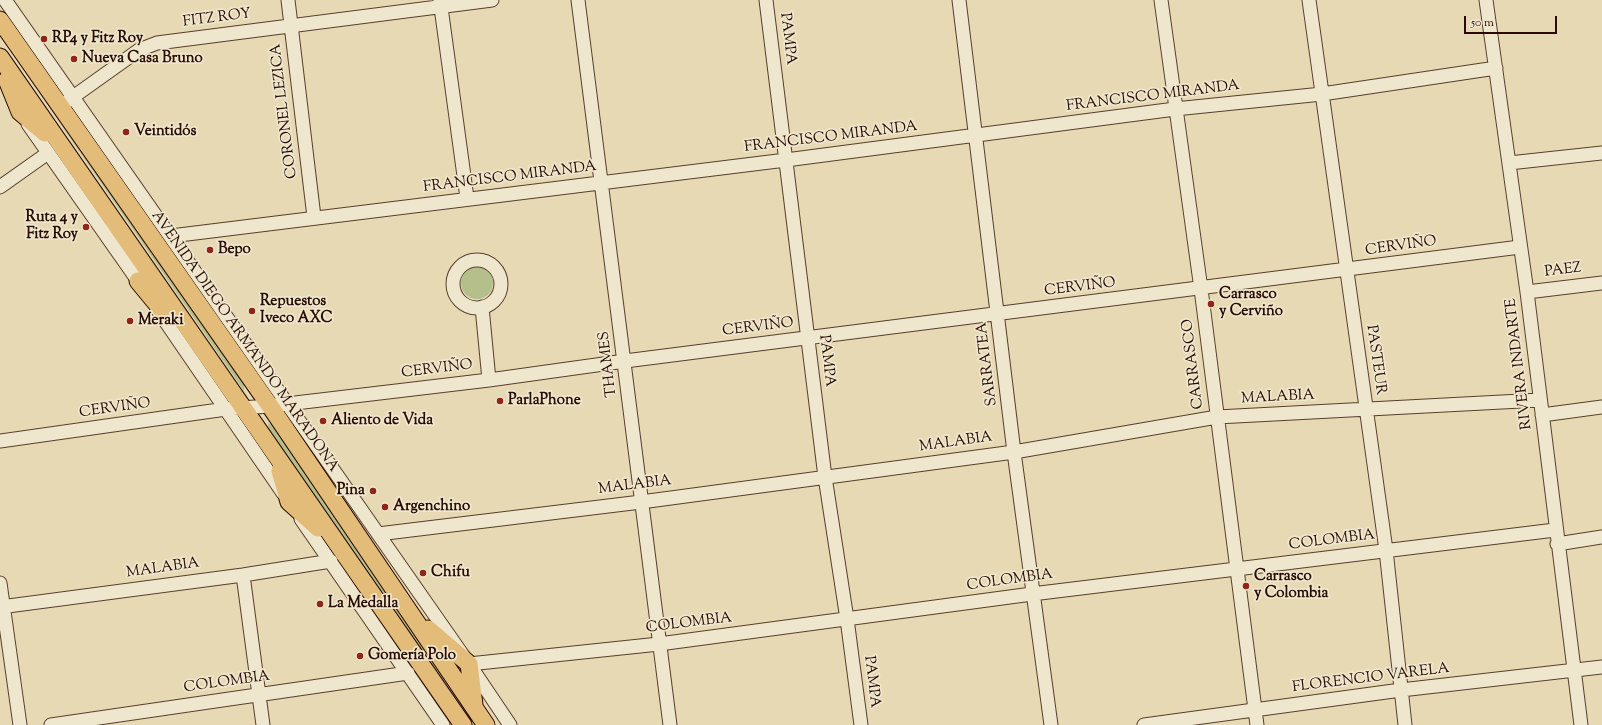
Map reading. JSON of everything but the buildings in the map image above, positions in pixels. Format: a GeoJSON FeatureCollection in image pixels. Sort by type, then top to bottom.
{"type":"FeatureCollection","features":[{"type":"Feature","properties":{"kind":"main road","name":"AVENIDA DIEGO ARMANDO MARADONA"},"geometry":{"type":"LineString","coordinates":[[0,20],[67,102],[270,406],[486,725]]}},
{"type":"Feature","properties":{"kind":"main road"},"geometry":{"type":"LineString","coordinates":[[0,57],[54,149],[276,455],[335,554]]}},
{"type":"Feature","properties":{"kind":"main road"},"geometry":{"type":"LineString","coordinates":[[0,63],[20,112],[54,149]]}},
{"type":"Feature","properties":{"kind":"main road"},"geometry":{"type":"LineString","coordinates":[[138,281],[243,409]]}},
{"type":"Feature","properties":{"kind":"main road"},"geometry":{"type":"LineString","coordinates":[[276,455],[289,502],[335,554],[463,725]]}},
{"type":"Feature","properties":{"kind":"main road"},"geometry":{"type":"LineString","coordinates":[[410,614],[469,664],[474,707]]}},
{"type":"Feature","properties":{"kind":"street","name":"AVENIDA DIEGO ARMANDO MARADONA"},"geometry":{"type":"LineString","coordinates":[[5,0],[67,102],[170,236],[510,725]]}},
{"type":"Feature","properties":{"kind":"street","name":"CORONEL LEZICA"},"geometry":{"type":"LineString","coordinates":[[288,0],[314,217]]}},
{"type":"Feature","properties":{"kind":"street","name":"FITZ ROY"},"geometry":{"type":"LineString","coordinates":[[67,102],[139,50],[149,45],[441,3],[492,0]]}},
{"type":"Feature","properties":{"kind":"street","name":"THAMES"},"geometry":{"type":"LineString","coordinates":[[578,0],[670,725]]}},
{"type":"Feature","properties":{"kind":"street","name":"PAMPA"},"geometry":{"type":"LineString","coordinates":[[766,0],[825,478],[847,619],[861,725]]}},
{"type":"Feature","properties":{"kind":"street","name":"SARRATEA"},"geometry":{"type":"LineString","coordinates":[[959,0],[1032,594],[1051,725]]}},
{"type":"Feature","properties":{"kind":"street","name":"CARRASCO"},"geometry":{"type":"LineString","coordinates":[[1161,0],[1201,289],[1257,725]]}},
{"type":"Feature","properties":{"kind":"street","name":"PASTEUR"},"geometry":{"type":"LineString","coordinates":[[1308,0],[1386,550],[1405,725]]}},
{"type":"Feature","properties":{"kind":"street","name":"RIVERA INDARTE"},"geometry":{"type":"LineString","coordinates":[[1486,0],[1527,292],[1555,530],[1581,725]]}},
{"type":"Feature","properties":{"kind":"street"},"geometry":{"type":"LineString","coordinates":[[441,3],[467,198]]}},
{"type":"Feature","properties":{"kind":"street","name":"FRANCISCO MIRANDA"},"geometry":{"type":"LineString","coordinates":[[170,236],[976,136],[1175,109],[1322,94],[1496,68]]}},
{"type":"Feature","properties":{"kind":"street"},"geometry":{"type":"LineString","coordinates":[[0,83],[20,112]]}},
{"type":"Feature","properties":{"kind":"street"},"geometry":{"type":"LineString","coordinates":[[0,187],[54,149],[138,281],[289,502]]}},
{"type":"Feature","properties":{"kind":"street"},"geometry":{"type":"LineString","coordinates":[[1509,163],[1602,153]]}},
{"type":"Feature","properties":{"kind":"street","name":"CERVIÑO"},"geometry":{"type":"LineString","coordinates":[[0,441],[226,410],[489,380],[624,361],[1346,271],[1520,247]]}},
{"type":"Feature","properties":{"kind":"street","name":"PAEZ"},"geometry":{"type":"LineString","coordinates":[[1527,292],[1602,283]]}},
{"type":"Feature","properties":{"kind":"street"},"geometry":{"type":"LineString","coordinates":[[482,307],[489,380]]}},
{"type":"Feature","properties":{"kind":"street","name":"MALABIA"},"geometry":{"type":"LineString","coordinates":[[378,534],[641,502],[1014,452],[1217,417],[1540,400]]}},
{"type":"Feature","properties":{"kind":"street"},"geometry":{"type":"LineString","coordinates":[[1542,415],[1602,407]]}},
{"type":"Feature","properties":{"kind":"street","name":"COLOMBIA"},"geometry":{"type":"LineString","coordinates":[[469,664],[659,644],[1032,594],[1555,530]]}},
{"type":"Feature","properties":{"kind":"street"},"geometry":{"type":"LineString","coordinates":[[1557,544],[1602,538]]}},
{"type":"Feature","properties":{"kind":"street"},"geometry":{"type":"LineString","coordinates":[[335,554],[408,673],[443,725]]}},
{"type":"Feature","properties":{"kind":"street","name":"MALABIA"},"geometry":{"type":"LineString","coordinates":[[2,607],[243,575],[335,554]]}},
{"type":"Feature","properties":{"kind":"street"},"geometry":{"type":"LineString","coordinates":[[243,575],[264,725]]}},
{"type":"Feature","properties":{"kind":"street"},"geometry":{"type":"LineString","coordinates":[[0,583],[2,607],[20,725]]}},
{"type":"Feature","properties":{"kind":"street","name":"FLORENCIO VARELA"},"geometry":{"type":"LineString","coordinates":[[1144,725],[1401,690],[1602,667]]}},
{"type":"Feature","properties":{"kind":"street","name":"COLOMBIA"},"geometry":{"type":"LineString","coordinates":[[51,725],[408,673]]}},
{"type":"Feature","properties":{"kind":"green space"},"geometry":{"type":"Polygon","coordinates":[[[0,28],[244,383],[244,391],[0,36],[0,28]]]}},
{"type":"Feature","properties":{"kind":"green space"},"geometry":{"type":"Polygon","coordinates":[[[474,267],[480,267],[490,274],[493,283],[492,289],[486,296],[480,299],[474,299],[464,292],[461,286],[461,280],[468,270],[474,267]]]}},
{"type":"Feature","properties":{"kind":"green space"},"geometry":{"type":"Polygon","coordinates":[[[268,423],[274,426],[480,725],[472,725],[269,430],[268,423]]]}},
{"type":"Feature","properties":{"kind":"place","name":"RP4 y Fitz Roy"},"geometry":{"type":"Point","coordinates":[44,39]}},
{"type":"Feature","properties":{"kind":"place","name":"Nueva Casa Bruno"},"geometry":{"type":"Point","coordinates":[74,59]}},
{"type":"Feature","properties":{"kind":"place","name":"Veintidós"},"geometry":{"type":"Point","coordinates":[126,132]}},
{"type":"Feature","properties":{"kind":"place","name":"Ruta 4 y Fitz Roy"},"geometry":{"type":"Point","coordinates":[86,227]}},
{"type":"Feature","properties":{"kind":"place","name":"Bepo"},"geometry":{"type":"Point","coordinates":[210,250]}},
{"type":"Feature","properties":{"kind":"place","name":"Carrasco y Cerviño"},"geometry":{"type":"Point","coordinates":[1211,304]}},
{"type":"Feature","properties":{"kind":"place","name":"Repuestos Iveco AXC"},"geometry":{"type":"Point","coordinates":[252,311]}},
{"type":"Feature","properties":{"kind":"place","name":"Meraki"},"geometry":{"type":"Point","coordinates":[130,321]}},
{"type":"Feature","properties":{"kind":"place","name":"ParlaPhone"},"geometry":{"type":"Point","coordinates":[500,401]}},
{"type":"Feature","properties":{"kind":"place","name":"Aliento de Vida"},"geometry":{"type":"Point","coordinates":[323,421]}},
{"type":"Feature","properties":{"kind":"place","name":"Pina"},"geometry":{"type":"Point","coordinates":[373,491]}},
{"type":"Feature","properties":{"kind":"place","name":"Argenchino"},"geometry":{"type":"Point","coordinates":[385,507]}},
{"type":"Feature","properties":{"kind":"place","name":"Chifu"},"geometry":{"type":"Point","coordinates":[423,573]}},
{"type":"Feature","properties":{"kind":"place","name":"Carrasco y Colombia"},"geometry":{"type":"Point","coordinates":[1246,586]}},
{"type":"Feature","properties":{"kind":"place","name":"La Medalla"},"geometry":{"type":"Point","coordinates":[320,604]}},
{"type":"Feature","properties":{"kind":"place","name":"Gomería Polo"},"geometry":{"type":"Point","coordinates":[360,656]}}]}
